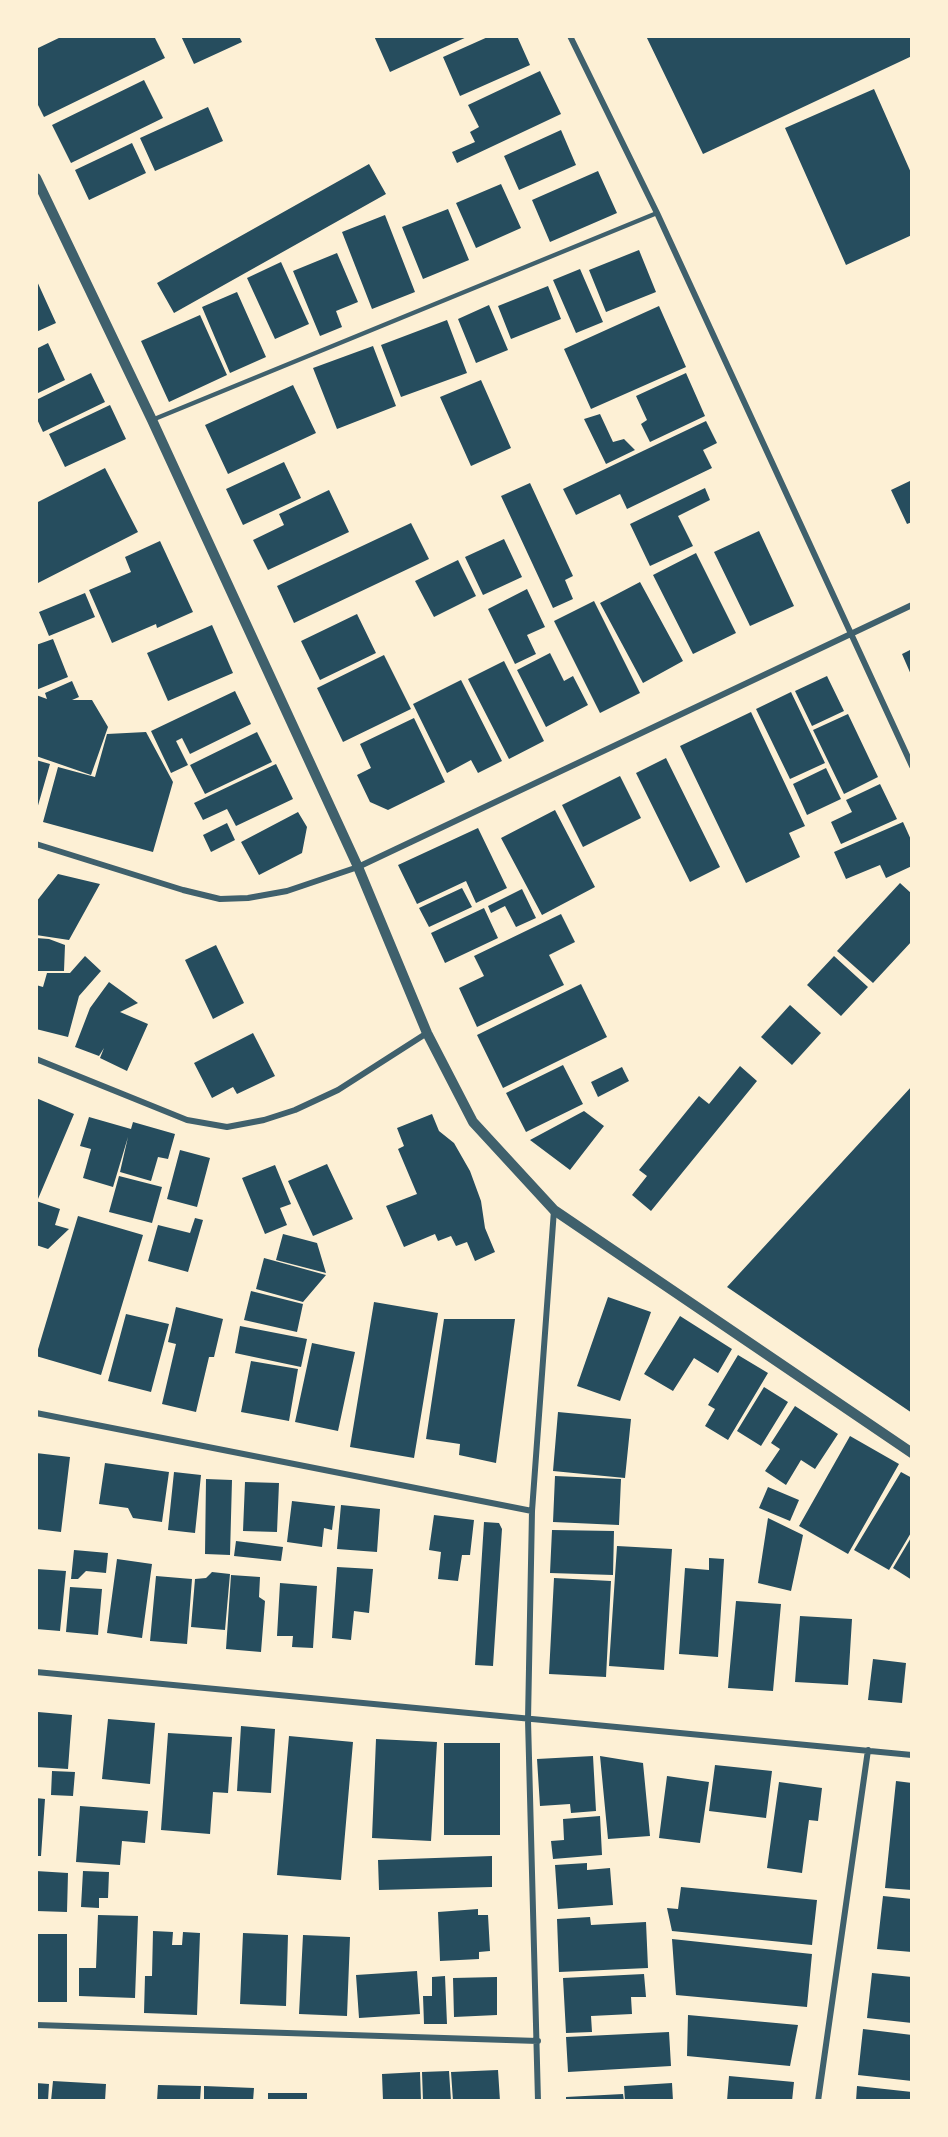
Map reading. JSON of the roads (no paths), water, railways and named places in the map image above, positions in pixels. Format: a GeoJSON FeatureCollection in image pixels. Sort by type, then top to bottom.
{"type":"FeatureCollection","features":[{"type":"Feature","properties":{"kind":"street"},"geometry":{"type":"LineString","coordinates":[[570,36],[657,213],[912,766]]}},
{"type":"Feature","properties":{"kind":"street"},"geometry":{"type":"LineString","coordinates":[[36,178],[152,420],[358,867],[427,1033],[473,1122],[554,1210],[912,1453]]}},
{"type":"Feature","properties":{"kind":"street"},"geometry":{"type":"LineString","coordinates":[[36,844],[220,899],[248,898],[287,891],[358,867],[912,605]]}},
{"type":"Feature","properties":{"kind":"street"},"geometry":{"type":"LineString","coordinates":[[36,1059],[187,1120],[228,1127],[264,1120],[295,1110],[338,1090],[427,1033]]}},
{"type":"Feature","properties":{"kind":"street"},"geometry":{"type":"LineString","coordinates":[[538,2101],[528,1720],[532,1511],[554,1210]]}},
{"type":"Feature","properties":{"kind":"street"},"geometry":{"type":"LineString","coordinates":[[36,1413],[532,1511]]}},
{"type":"Feature","properties":{"kind":"street"},"geometry":{"type":"LineString","coordinates":[[36,1672],[912,1755]]}},
{"type":"Feature","properties":{"kind":"street"},"geometry":{"type":"LineString","coordinates":[[818,2101],[868,1750]]}},
{"type":"Feature","properties":{"kind":"street"},"geometry":{"type":"LineString","coordinates":[[36,2025],[538,2041]]}},
{"type":"Feature","properties":{"kind":"lane"},"geometry":{"type":"LineString","coordinates":[[152,420],[657,213]]}}]}
